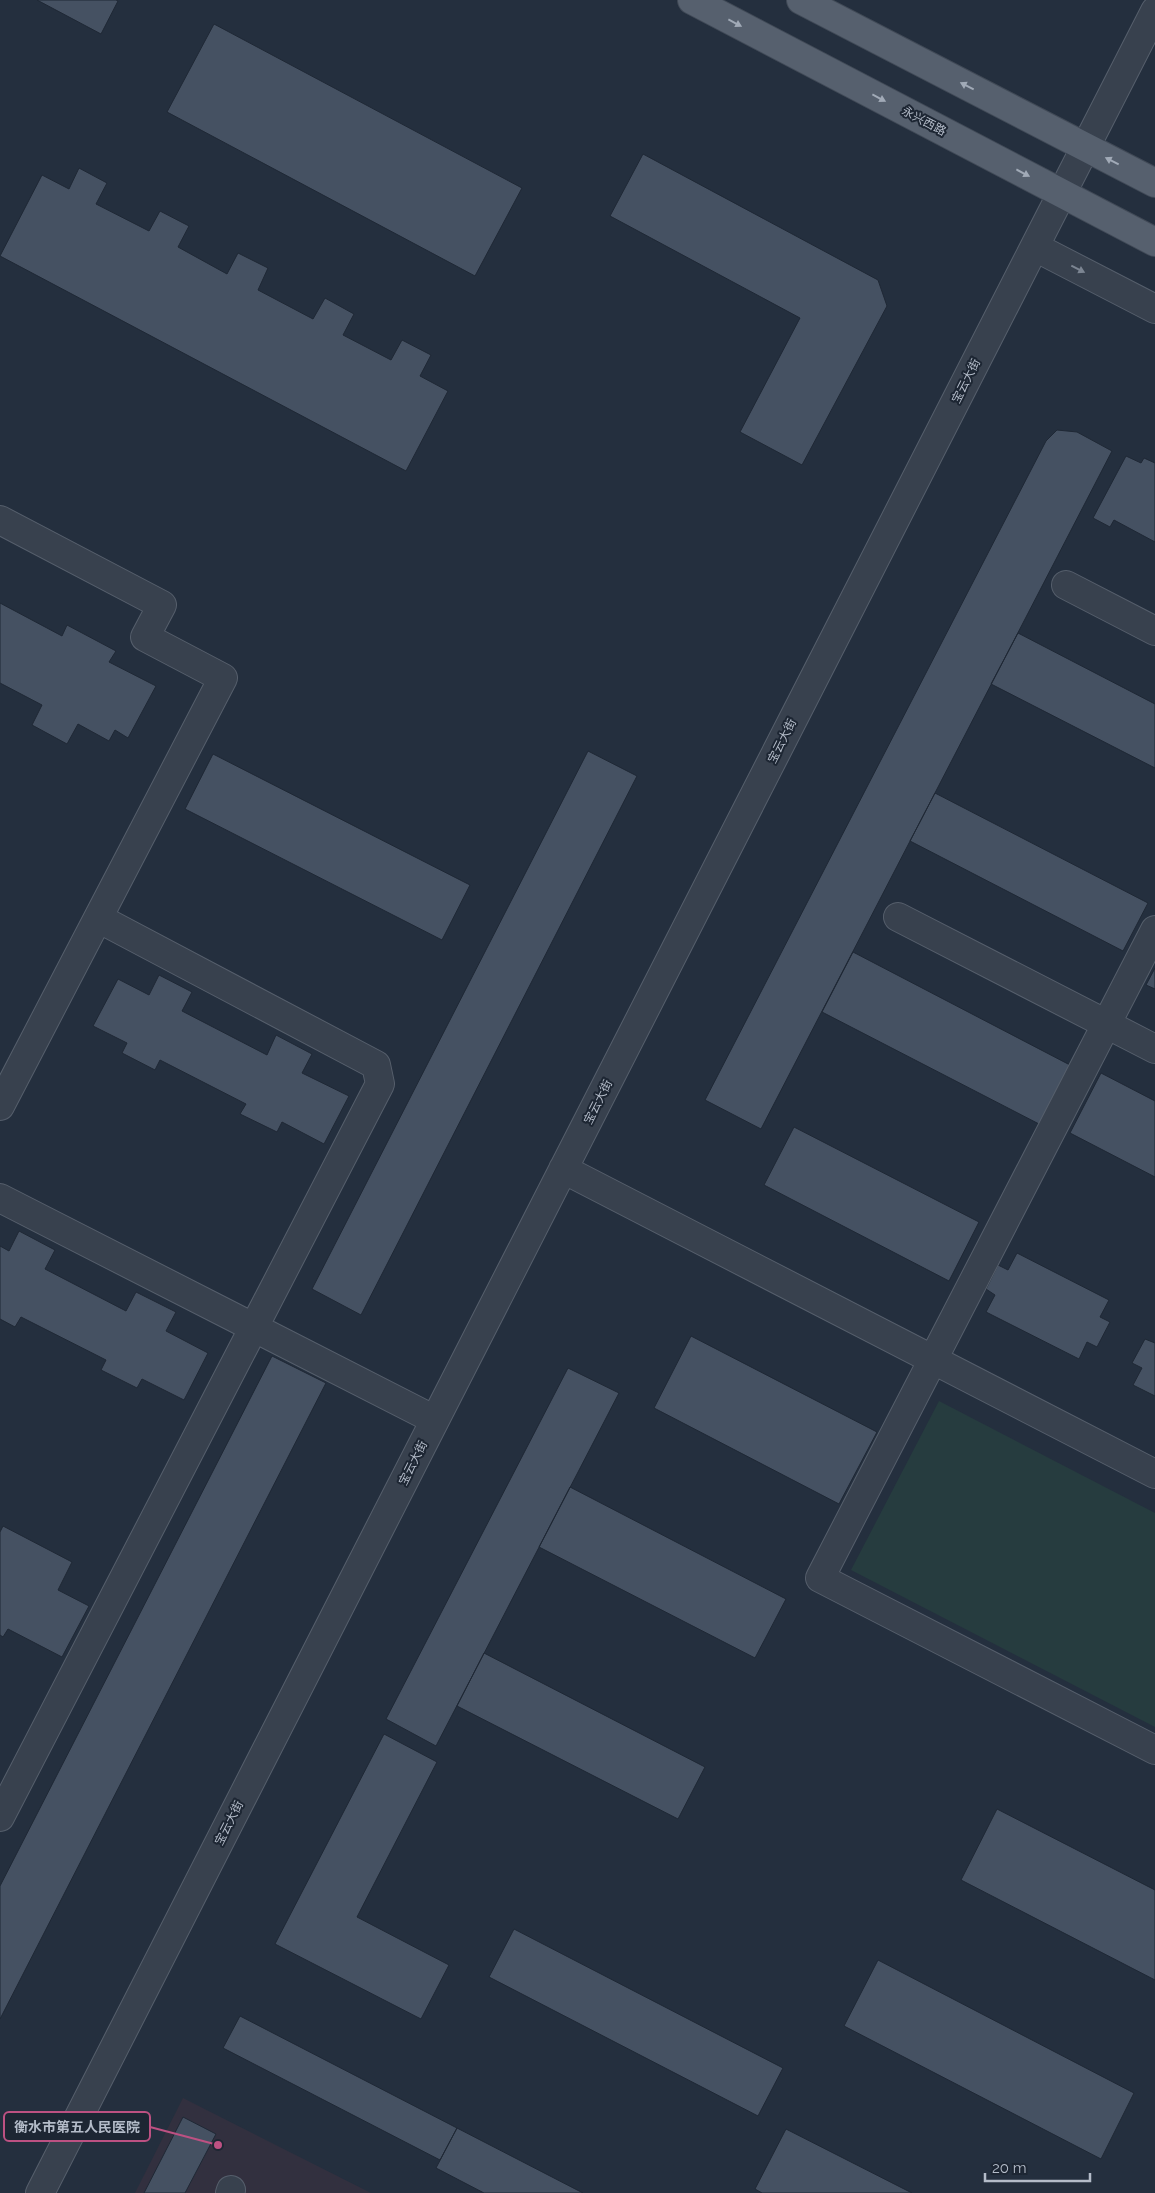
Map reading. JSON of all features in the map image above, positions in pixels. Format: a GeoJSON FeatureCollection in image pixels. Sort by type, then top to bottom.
{"type":"FeatureCollection","features":[{"type":"Feature","properties":{"kind":"main road","name":"永兴西路"},"geometry":{"type":"LineString","coordinates":[[692,0],[1155,242]]}},
{"type":"Feature","properties":{"kind":"main road"},"geometry":{"type":"LineString","coordinates":[[801,0],[1155,183]]}},
{"type":"Feature","properties":{"kind":"street","name":"宝云大街"},"geometry":{"type":"LineString","coordinates":[[40,2193],[1155,11]]}},
{"type":"Feature","properties":{"kind":"street"},"geometry":{"type":"LineString","coordinates":[[1035,247],[1155,309]]}},
{"type":"Feature","properties":{"kind":"street"},"geometry":{"type":"LineString","coordinates":[[0,520],[162,605],[145,637],[223,678],[98,918],[7,1074],[0,1106]]}},
{"type":"Feature","properties":{"kind":"street"},"geometry":{"type":"LineString","coordinates":[[1066,585],[1155,631]]}},
{"type":"Feature","properties":{"kind":"street"},"geometry":{"type":"LineString","coordinates":[[898,917],[1155,1049]]}},
{"type":"Feature","properties":{"kind":"street"},"geometry":{"type":"LineString","coordinates":[[0,1817],[380,1084],[376,1064],[98,918]]}},
{"type":"Feature","properties":{"kind":"street"},"geometry":{"type":"LineString","coordinates":[[1155,930],[820,1578],[1155,1750]]}},
{"type":"Feature","properties":{"kind":"street"},"geometry":{"type":"LineString","coordinates":[[563,1169],[1155,1474]]}},
{"type":"Feature","properties":{"kind":"street"},"geometry":{"type":"LineString","coordinates":[[0,1198],[435,1420]]}},
{"type":"Feature","properties":{"kind":"shaded area"},"geometry":{"type":"Polygon","coordinates":[[[183,2098],[371,2193],[135,2193],[183,2098]]]}},
{"type":"Feature","properties":{"kind":"green space"},"geometry":{"type":"Polygon","coordinates":[[[939,1401],[1155,1513],[1155,1727],[851,1570],[939,1401]]]}},
{"type":"Feature","properties":{"kind":"building"},"geometry":{"type":"Polygon","coordinates":[[[37,0],[116,0],[118,1],[101,34],[37,0]]]}},
{"type":"Feature","properties":{"kind":"building"},"geometry":{"type":"Polygon","coordinates":[[[214,24],[522,188],[475,276],[167,112],[214,24]]]}},
{"type":"Feature","properties":{"kind":"building"},"geometry":{"type":"Polygon","coordinates":[[[643,154],[878,280],[887,306],[802,465],[740,432],[800,318],[610,216],[643,154]]]}},
{"type":"Feature","properties":{"kind":"building"},"geometry":{"type":"Polygon","coordinates":[[[79,168],[107,183],[96,204],[149,231],[160,211],[189,226],[178,247],[227,274],[238,253],[268,268],[258,290],[313,319],[325,298],[354,314],[343,335],[391,360],[402,340],[431,355],[420,376],[448,391],[406,471],[0,256],[42,175],[69,189],[79,168]]]}},
{"type":"Feature","properties":{"kind":"building"},"geometry":{"type":"Polygon","coordinates":[[[1057,430],[1077,432],[1112,451],[761,1129],[705,1100],[1046,441],[1057,430]]]}},
{"type":"Feature","properties":{"kind":"building"},"geometry":{"type":"Polygon","coordinates":[[[1126,456],[1141,463],[1144,458],[1155,463],[1155,542],[1114,520],[1110,527],[1093,518],[1126,456]]]}},
{"type":"Feature","properties":{"kind":"building"},"geometry":{"type":"Polygon","coordinates":[[[0,603],[62,636],[67,625],[116,651],[109,662],[156,686],[128,738],[115,730],[109,741],[78,724],[67,744],[32,725],[42,705],[0,683],[0,603]]]}},
{"type":"Feature","properties":{"kind":"building"},"geometry":{"type":"Polygon","coordinates":[[[1018,633],[1155,704],[1155,768],[991,684],[1018,633]]]}},
{"type":"Feature","properties":{"kind":"building"},"geometry":{"type":"Polygon","coordinates":[[[588,751],[637,776],[361,1315],[312,1289],[588,751]]]}},
{"type":"Feature","properties":{"kind":"building"},"geometry":{"type":"Polygon","coordinates":[[[213,754],[470,885],[442,940],[185,809],[213,754]]]}},
{"type":"Feature","properties":{"kind":"building"},"geometry":{"type":"Polygon","coordinates":[[[935,793],[1148,903],[1123,951],[910,841],[935,793]]]}},
{"type":"Feature","properties":{"kind":"building"},"geometry":{"type":"Polygon","coordinates":[[[853,952],[1070,1065],[1039,1124],[822,1012],[853,952]]]}},
{"type":"Feature","properties":{"kind":"building"},"geometry":{"type":"Polygon","coordinates":[[[1155,968],[1155,989],[1146,985],[1155,968]]]}},
{"type":"Feature","properties":{"kind":"building"},"geometry":{"type":"Polygon","coordinates":[[[159,975],[192,992],[182,1011],[267,1055],[276,1035],[312,1054],[302,1073],[349,1096],[324,1144],[282,1122],[277,1132],[240,1114],[246,1104],[160,1060],[155,1070],[122,1053],[127,1043],[93,1026],[118,979],[149,995],[159,975]]]}},
{"type":"Feature","properties":{"kind":"building"},"geometry":{"type":"Polygon","coordinates":[[[1101,1073],[1155,1101],[1155,1177],[1070,1133],[1101,1073]]]}},
{"type":"Feature","properties":{"kind":"building"},"geometry":{"type":"Polygon","coordinates":[[[794,1127],[979,1222],[949,1281],[764,1185],[794,1127]]]}},
{"type":"Feature","properties":{"kind":"building"},"geometry":{"type":"Polygon","coordinates":[[[19,1231],[55,1250],[45,1269],[126,1311],[136,1292],[176,1312],[166,1331],[208,1353],[184,1400],[142,1379],[137,1388],[101,1370],[106,1360],[21,1317],[15,1327],[0,1319],[0,1246],[9,1251],[19,1231]]]}},
{"type":"Feature","properties":{"kind":"building"},"geometry":{"type":"Polygon","coordinates":[[[1017,1253],[1109,1300],[1100,1317],[1110,1322],[1097,1347],[1087,1342],[1079,1359],[986,1312],[995,1295],[986,1289],[998,1265],[1008,1270],[1017,1253]]]}},
{"type":"Feature","properties":{"kind":"building"},"geometry":{"type":"Polygon","coordinates":[[[691,1336],[877,1432],[839,1504],[654,1408],[691,1336]]]}},
{"type":"Feature","properties":{"kind":"building"},"geometry":{"type":"Polygon","coordinates":[[[1145,1339],[1155,1343],[1155,1396],[1133,1385],[1142,1368],[1132,1363],[1145,1339]]]}},
{"type":"Feature","properties":{"kind":"building"},"geometry":{"type":"Polygon","coordinates":[[[272,1356],[326,1383],[0,2019],[0,1886],[272,1356]]]}},
{"type":"Feature","properties":{"kind":"building"},"geometry":{"type":"Polygon","coordinates":[[[568,1368],[619,1393],[436,1746],[386,1719],[568,1368]]]}},
{"type":"Feature","properties":{"kind":"building"},"geometry":{"type":"Polygon","coordinates":[[[570,1487],[786,1599],[755,1658],[539,1547],[570,1487]]]}},
{"type":"Feature","properties":{"kind":"building"},"geometry":{"type":"Polygon","coordinates":[[[3,1526],[72,1562],[58,1590],[89,1606],[62,1657],[8,1629],[3,1637],[0,1635],[0,1532],[3,1526]]]}},
{"type":"Feature","properties":{"kind":"building"},"geometry":{"type":"Polygon","coordinates":[[[484,1653],[705,1767],[678,1819],[457,1706],[484,1653]]]}},
{"type":"Feature","properties":{"kind":"building"},"geometry":{"type":"Polygon","coordinates":[[[384,1734],[437,1762],[357,1917],[449,1965],[421,2019],[275,1944],[384,1734]]]}},
{"type":"Feature","properties":{"kind":"building"},"geometry":{"type":"Polygon","coordinates":[[[997,1809],[1155,1890],[1155,1980],[961,1880],[997,1809]]]}},
{"type":"Feature","properties":{"kind":"building"},"geometry":{"type":"Polygon","coordinates":[[[514,1929],[783,2068],[758,2116],[489,1977],[514,1929]]]}},
{"type":"Feature","properties":{"kind":"building"},"geometry":{"type":"Polygon","coordinates":[[[878,1960],[1134,2093],[1101,2159],[844,2026],[878,1960]]]}},
{"type":"Feature","properties":{"kind":"building"},"geometry":{"type":"Polygon","coordinates":[[[240,2016],[457,2128],[440,2160],[223,2048],[240,2016]]]}},
{"type":"Feature","properties":{"kind":"building"},"geometry":{"type":"Polygon","coordinates":[[[183,2117],[216,2134],[185,2193],[144,2193],[183,2117]]]}},
{"type":"Feature","properties":{"kind":"building"},"geometry":{"type":"Polygon","coordinates":[[[457,2128],[583,2193],[484,2193],[436,2168],[457,2128]]]}},
{"type":"Feature","properties":{"kind":"building"},"geometry":{"type":"Polygon","coordinates":[[[786,2129],[912,2193],[762,2193],[755,2189],[786,2129]]]}},
{"type":"Feature","properties":{"kind":"place","name":"衡水市第五人民医院"},"geometry":{"type":"Point","coordinates":[218,2145]}}]}
